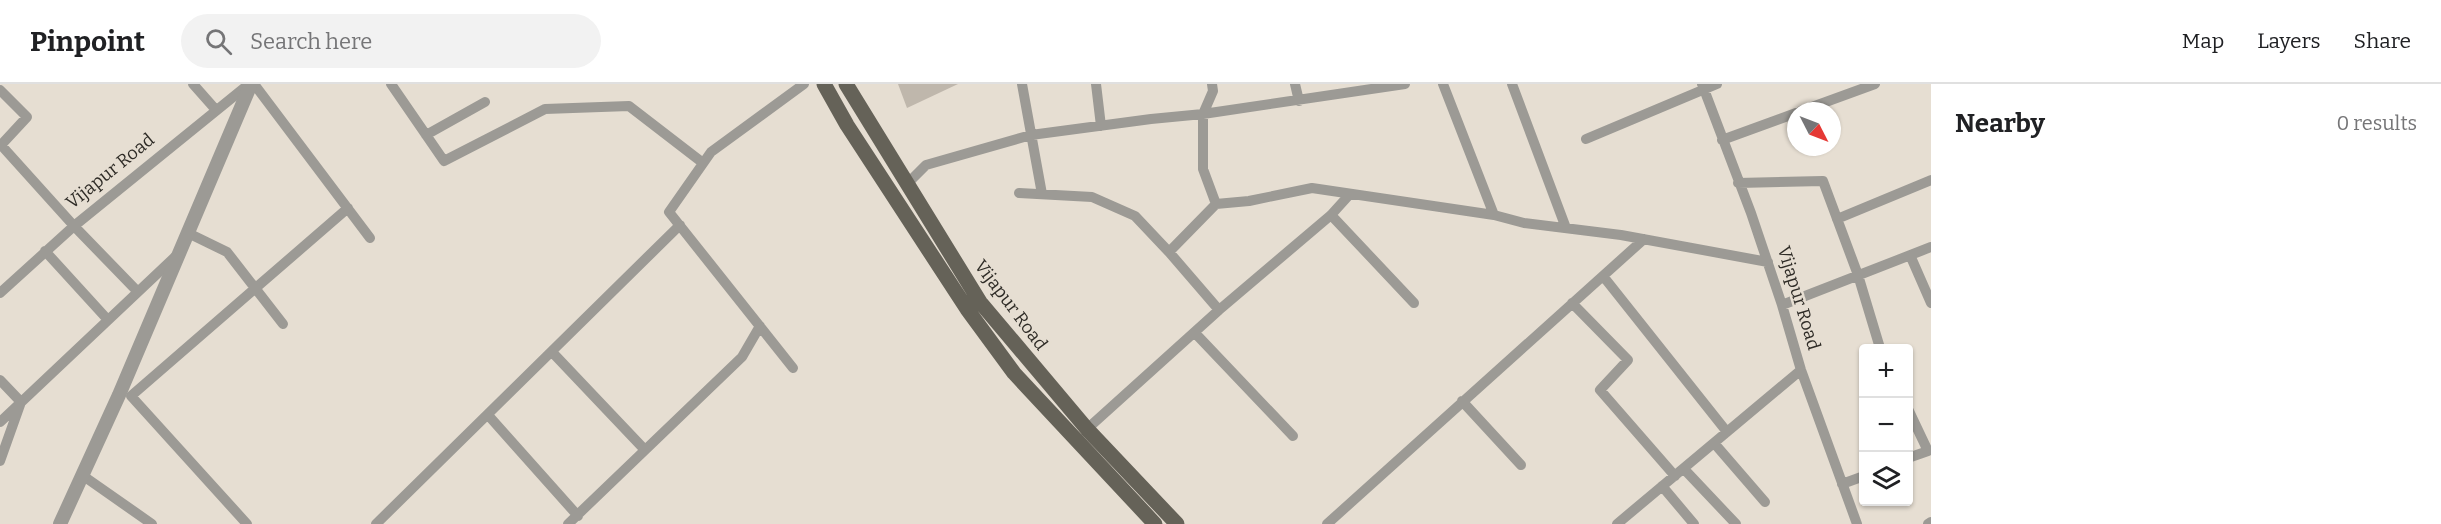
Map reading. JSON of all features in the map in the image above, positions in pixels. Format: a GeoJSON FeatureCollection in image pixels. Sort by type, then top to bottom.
{"type":"FeatureCollection","features":[{"type":"Feature","properties":{"kind":"main road","name":"Vijapur Road"},"geometry":{"type":"LineString","coordinates":[[824,84],[847,125],[960,300],[1014,373],[1155,524]]}},
{"type":"Feature","properties":{"kind":"main road","name":"Vijapur Road"},"geometry":{"type":"LineString","coordinates":[[846,84],[980,302],[1087,429],[1177,524]]}},
{"type":"Feature","properties":{"kind":"street"},"geometry":{"type":"LineString","coordinates":[[193,84],[216,110]]}},
{"type":"Feature","properties":{"kind":"street"},"geometry":{"type":"LineString","coordinates":[[60,524],[252,84],[370,238]]}},
{"type":"Feature","properties":{"kind":"street","name":"Vijapur Road"},"geometry":{"type":"LineString","coordinates":[[0,293],[74,226],[216,110],[252,84]]}},
{"type":"Feature","properties":{"kind":"street"},"geometry":{"type":"LineString","coordinates":[[391,84],[444,161],[545,109],[629,106],[703,163]]}},
{"type":"Feature","properties":{"kind":"street"},"geometry":{"type":"LineString","coordinates":[[794,368],[669,212],[711,152],[804,84]]}},
{"type":"Feature","properties":{"kind":"street"},"geometry":{"type":"LineString","coordinates":[[1022,84],[1042,194]]}},
{"type":"Feature","properties":{"kind":"street"},"geometry":{"type":"LineString","coordinates":[[1096,84],[1101,126]]}},
{"type":"Feature","properties":{"kind":"street"},"geometry":{"type":"LineString","coordinates":[[1212,84],[1213,91],[1203,114],[1203,169],[1216,204]]}},
{"type":"Feature","properties":{"kind":"street"},"geometry":{"type":"LineString","coordinates":[[1295,84],[1299,101]]}},
{"type":"Feature","properties":{"kind":"street"},"geometry":{"type":"LineString","coordinates":[[908,184],[926,165],[1031,135],[1299,101],[1405,84]]}},
{"type":"Feature","properties":{"kind":"street"},"geometry":{"type":"LineString","coordinates":[[1443,84],[1494,215]]}},
{"type":"Feature","properties":{"kind":"street"},"geometry":{"type":"LineString","coordinates":[[1512,84],[1566,228]]}},
{"type":"Feature","properties":{"kind":"street"},"geometry":{"type":"LineString","coordinates":[[1586,139],[1703,87],[1717,84]]}},
{"type":"Feature","properties":{"kind":"street"},"geometry":{"type":"LineString","coordinates":[[1826,102],[1875,84]]}},
{"type":"Feature","properties":{"kind":"street","name":"Vijapur Road"},"geometry":{"type":"LineString","coordinates":[[1703,87],[1768,262],[1801,370],[1857,524]]}},
{"type":"Feature","properties":{"kind":"street"},"geometry":{"type":"LineString","coordinates":[[0,90],[27,117],[1,145],[74,226],[138,292]]}},
{"type":"Feature","properties":{"kind":"street"},"geometry":{"type":"LineString","coordinates":[[426,135],[485,102]]}},
{"type":"Feature","properties":{"kind":"street"},"geometry":{"type":"LineString","coordinates":[[1722,140],[1787,116]]}},
{"type":"Feature","properties":{"kind":"street"},"geometry":{"type":"LineString","coordinates":[[1837,219],[1931,180]]}},
{"type":"Feature","properties":{"kind":"street"},"geometry":{"type":"LineString","coordinates":[[1738,183],[1823,181],[1858,275],[1879,344]]}},
{"type":"Feature","properties":{"kind":"street"},"geometry":{"type":"LineString","coordinates":[[1169,252],[1216,204],[1249,201],[1312,188],[1494,215],[1524,223],[1644,239],[1768,262]]}},
{"type":"Feature","properties":{"kind":"street"},"geometry":{"type":"LineString","coordinates":[[1019,193],[1092,197],[1135,216],[1219,310]]}},
{"type":"Feature","properties":{"kind":"street"},"geometry":{"type":"LineString","coordinates":[[1087,429],[1219,310],[1331,215],[1350,194]]}},
{"type":"Feature","properties":{"kind":"street"},"geometry":{"type":"LineString","coordinates":[[247,524],[131,396],[348,208]]}},
{"type":"Feature","properties":{"kind":"street"},"geometry":{"type":"LineString","coordinates":[[1331,215],[1414,303]]}},
{"type":"Feature","properties":{"kind":"street"},"geometry":{"type":"LineString","coordinates":[[376,524],[681,225]]}},
{"type":"Feature","properties":{"kind":"street"},"geometry":{"type":"LineString","coordinates":[[188,233],[227,252],[283,324]]}},
{"type":"Feature","properties":{"kind":"street"},"geometry":{"type":"LineString","coordinates":[[1327,524],[1644,239]]}},
{"type":"Feature","properties":{"kind":"street"},"geometry":{"type":"LineString","coordinates":[[1782,305],[1931,247]]}},
{"type":"Feature","properties":{"kind":"street"},"geometry":{"type":"LineString","coordinates":[[45,251],[108,320]]}},
{"type":"Feature","properties":{"kind":"street"},"geometry":{"type":"LineString","coordinates":[[0,422],[180,252]]}},
{"type":"Feature","properties":{"kind":"street"},"geometry":{"type":"LineString","coordinates":[[1910,255],[1931,303]]}},
{"type":"Feature","properties":{"kind":"street"},"geometry":{"type":"LineString","coordinates":[[1603,276],[1727,432]]}},
{"type":"Feature","properties":{"kind":"street"},"geometry":{"type":"LineString","coordinates":[[1572,303],[1628,360],[1600,390],[1679,472],[1736,524]]}},
{"type":"Feature","properties":{"kind":"street"},"geometry":{"type":"LineString","coordinates":[[568,524],[742,357],[760,326]]}},
{"type":"Feature","properties":{"kind":"street"},"geometry":{"type":"LineString","coordinates":[[1195,333],[1293,436]]}},
{"type":"Feature","properties":{"kind":"street"},"geometry":{"type":"LineString","coordinates":[[552,352],[645,450]]}},
{"type":"Feature","properties":{"kind":"street"},"geometry":{"type":"LineString","coordinates":[[1617,524],[1801,370]]}},
{"type":"Feature","properties":{"kind":"street"},"geometry":{"type":"LineString","coordinates":[[0,380],[21,402]]}},
{"type":"Feature","properties":{"kind":"street"},"geometry":{"type":"LineString","coordinates":[[1462,401],[1521,465]]}},
{"type":"Feature","properties":{"kind":"street"},"geometry":{"type":"LineString","coordinates":[[0,461],[21,402]]}},
{"type":"Feature","properties":{"kind":"street"},"geometry":{"type":"LineString","coordinates":[[488,415],[578,516]]}},
{"type":"Feature","properties":{"kind":"street"},"geometry":{"type":"LineString","coordinates":[[1913,420],[1928,451],[1913,456]]}},
{"type":"Feature","properties":{"kind":"street"},"geometry":{"type":"LineString","coordinates":[[1714,443],[1765,501]]}},
{"type":"Feature","properties":{"kind":"street"},"geometry":{"type":"LineString","coordinates":[[82,475],[152,524]]}},
{"type":"Feature","properties":{"kind":"street"},"geometry":{"type":"LineString","coordinates":[[1842,484],[1859,478]]}},
{"type":"Feature","properties":{"kind":"street"},"geometry":{"type":"LineString","coordinates":[[1662,486],[1694,524]]}},
{"type":"Feature","properties":{"kind":"building"},"geometry":{"type":"Polygon","coordinates":[[[898,84],[958,84],[907,108],[898,84]]]}}]}
